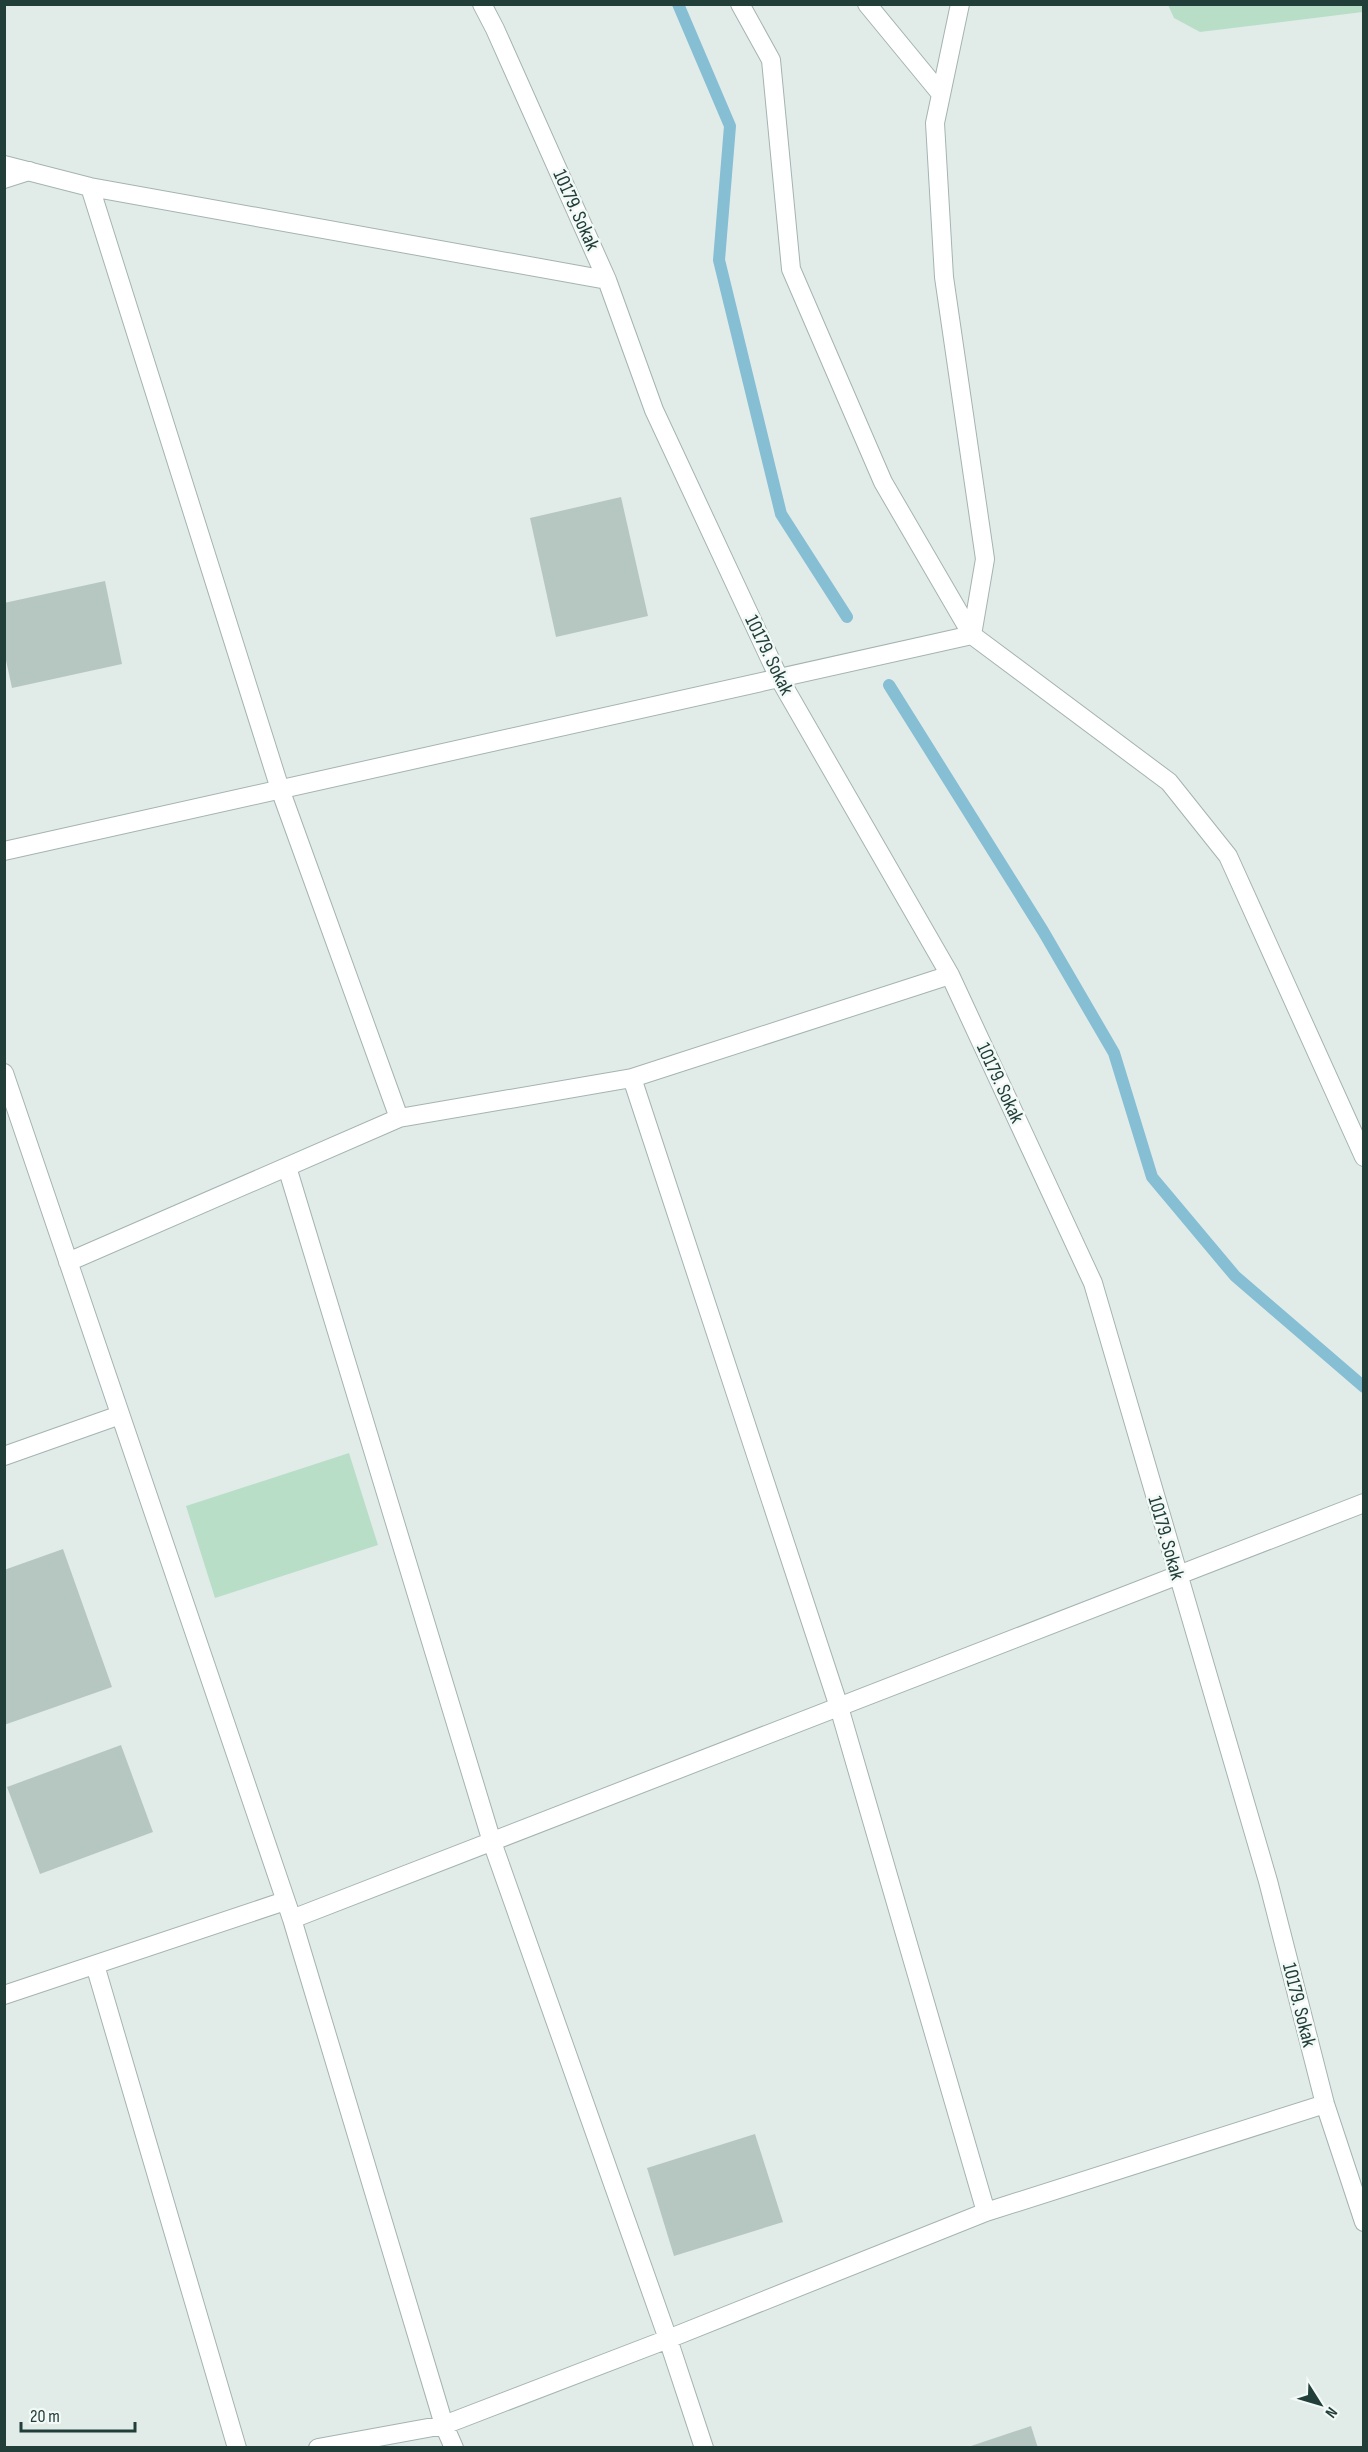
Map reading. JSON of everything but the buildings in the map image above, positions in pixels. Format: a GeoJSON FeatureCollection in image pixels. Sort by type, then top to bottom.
{"type":"FeatureCollection","features":[{"type":"Feature","properties":{"kind":"street","name":"10179. Sokak"},"geometry":{"type":"LineString","coordinates":[[482,4],[607,280],[654,410],[779,678],[950,975],[1093,1283],[1268,1881],[1325,2104],[1364,2222]]}},
{"type":"Feature","properties":{"kind":"street"},"geometry":{"type":"LineString","coordinates":[[740,4],[771,60],[791,269],[883,482],[972,635],[1169,782],[1228,856],[1364,1157]]}},
{"type":"Feature","properties":{"kind":"street"},"geometry":{"type":"LineString","coordinates":[[867,4],[941,94]]}},
{"type":"Feature","properties":{"kind":"street"},"geometry":{"type":"LineString","coordinates":[[960,4],[935,123],[944,277],[985,559],[972,635]]}},
{"type":"Feature","properties":{"kind":"street"},"geometry":{"type":"LineString","coordinates":[[4,165],[90,187],[607,280]]}},
{"type":"Feature","properties":{"kind":"street"},"geometry":{"type":"LineString","coordinates":[[4,179],[29,171]]}},
{"type":"Feature","properties":{"kind":"street"},"geometry":{"type":"LineString","coordinates":[[90,187],[280,789],[399,1118]]}},
{"type":"Feature","properties":{"kind":"street"},"geometry":{"type":"LineString","coordinates":[[4,851],[972,635]]}},
{"type":"Feature","properties":{"kind":"street"},"geometry":{"type":"LineString","coordinates":[[69,1262],[399,1118],[632,1078],[950,975]]}},
{"type":"Feature","properties":{"kind":"street"},"geometry":{"type":"LineString","coordinates":[[4,1074],[291,1919],[444,2425],[454,2448]]}},
{"type":"Feature","properties":{"kind":"street"},"geometry":{"type":"LineString","coordinates":[[632,1078],[838,1707],[986,2212]]}},
{"type":"Feature","properties":{"kind":"street"},"geometry":{"type":"LineString","coordinates":[[287,1167],[492,1842],[668,2339],[704,2448]]}},
{"type":"Feature","properties":{"kind":"street"},"geometry":{"type":"LineString","coordinates":[[4,1456],[120,1415]]}},
{"type":"Feature","properties":{"kind":"street"},"geometry":{"type":"LineString","coordinates":[[291,1919],[1364,1503]]}},
{"type":"Feature","properties":{"kind":"street"},"geometry":{"type":"LineString","coordinates":[[4,1995],[285,1901]]}},
{"type":"Feature","properties":{"kind":"street"},"geometry":{"type":"LineString","coordinates":[[95,1965],[237,2448]]}},
{"type":"Feature","properties":{"kind":"street"},"geometry":{"type":"LineString","coordinates":[[318,2448],[444,2425],[668,2339],[986,2212],[1325,2104]]}},
{"type":"Feature","properties":{"kind":"green space"},"geometry":{"type":"Polygon","coordinates":[[[1363,4],[1363,12],[1200,32],[1174,18],[1168,5],[1363,4]]]}},
{"type":"Feature","properties":{"kind":"green space"},"geometry":{"type":"Polygon","coordinates":[[[349,1453],[378,1545],[215,1598],[186,1506],[349,1453]]]}},
{"type":"Feature","properties":{"kind":"waterway"},"geometry":{"type":"LineString","coordinates":[[678,4],[730,126],[719,260],[781,514],[847,617]]}},
{"type":"Feature","properties":{"kind":"waterway"},"geometry":{"type":"LineString","coordinates":[[889,685],[1043,931],[1114,1053],[1152,1177],[1235,1276],[1364,1387]]}}]}
